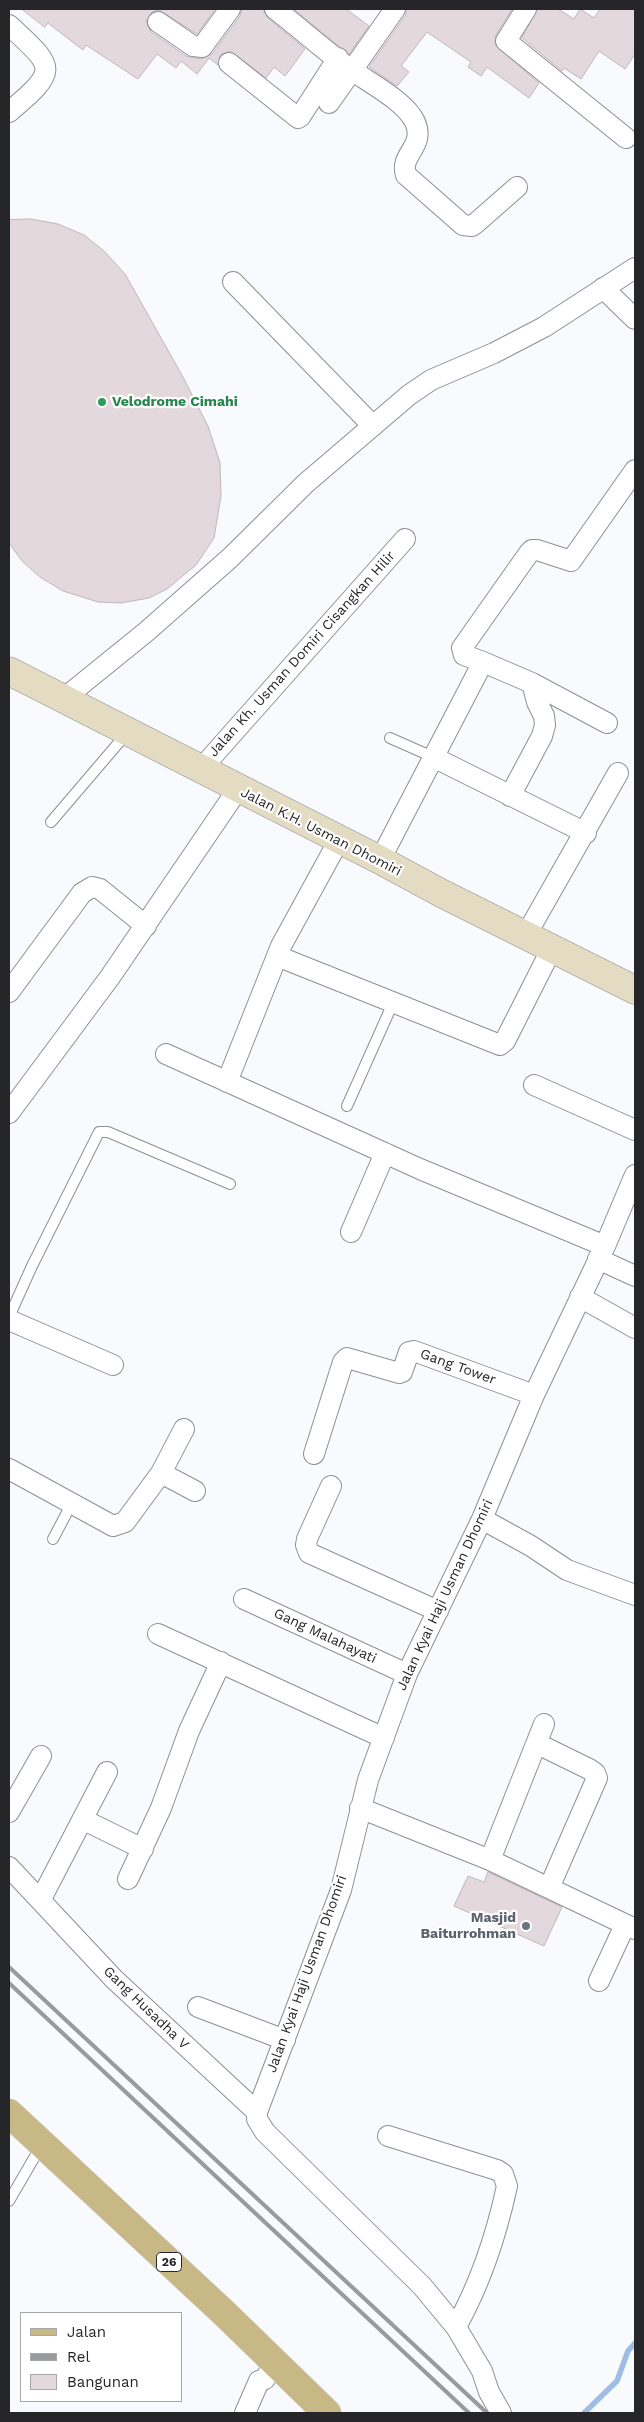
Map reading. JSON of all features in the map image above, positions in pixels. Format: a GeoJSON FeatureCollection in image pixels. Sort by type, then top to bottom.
{"type":"FeatureCollection","features":[{"type":"Feature","properties":{"kind":"main road","name":"Jalan K.H. Usman Dhomiri"},"geometry":{"type":"LineString","coordinates":[[9,671],[62,700],[635,990]]}},
{"type":"Feature","properties":{"kind":"main road","name":"26"},"geometry":{"type":"LineString","coordinates":[[9,2113],[328,2413]]}},
{"type":"Feature","properties":{"kind":"street"},"geometry":{"type":"LineString","coordinates":[[158,22],[193,46],[202,47],[230,9]]}},
{"type":"Feature","properties":{"kind":"street"},"geometry":{"type":"LineString","coordinates":[[275,9],[394,100],[414,120],[418,132],[417,142],[406,158],[404,165],[406,175],[463,225],[472,226],[517,187]]}},
{"type":"Feature","properties":{"kind":"street"},"geometry":{"type":"LineString","coordinates":[[229,63],[298,118],[394,9]]}},
{"type":"Feature","properties":{"kind":"street"},"geometry":{"type":"LineString","coordinates":[[525,9],[506,41],[626,138]]}},
{"type":"Feature","properties":{"kind":"street"},"geometry":{"type":"LineString","coordinates":[[9,24],[42,56],[46,63],[46,70],[37,88],[9,112]]}},
{"type":"Feature","properties":{"kind":"street"},"geometry":{"type":"LineString","coordinates":[[329,103],[345,64]]}},
{"type":"Feature","properties":{"kind":"street"},"geometry":{"type":"LineString","coordinates":[[62,700],[146,632],[230,558],[306,484],[409,395],[431,380],[494,353],[544,327],[635,268]]}},
{"type":"Feature","properties":{"kind":"street"},"geometry":{"type":"LineString","coordinates":[[234,282],[373,426]]}},
{"type":"Feature","properties":{"kind":"street"},"geometry":{"type":"LineString","coordinates":[[603,288],[635,318]]}},
{"type":"Feature","properties":{"kind":"street"},"geometry":{"type":"LineString","coordinates":[[607,723],[532,683],[464,655],[462,648],[529,553],[537,550],[571,561],[635,470]]}},
{"type":"Feature","properties":{"kind":"street","name":"Jalan Kh. Usman Domiri Cisangkan Hilir"},"geometry":{"type":"LineString","coordinates":[[200,770],[405,539]]}},
{"type":"Feature","properties":{"kind":"street"},"geometry":{"type":"LineString","coordinates":[[380,860],[483,662]]}},
{"type":"Feature","properties":{"kind":"street"},"geometry":{"type":"LineString","coordinates":[[510,796],[542,736],[545,725],[544,716],[537,702],[532,683]]}},
{"type":"Feature","properties":{"kind":"street"},"geometry":{"type":"LineString","coordinates":[[433,756],[586,833]]}},
{"type":"Feature","properties":{"kind":"street"},"geometry":{"type":"LineString","coordinates":[[526,935],[586,833],[618,773]]}},
{"type":"Feature","properties":{"kind":"street"},"geometry":{"type":"LineString","coordinates":[[9,1113],[146,926],[238,789]]}},
{"type":"Feature","properties":{"kind":"street"},"geometry":{"type":"LineString","coordinates":[[227,1082],[277,956],[339,840]]}},
{"type":"Feature","properties":{"kind":"street"},"geometry":{"type":"LineString","coordinates":[[9,992],[82,893],[92,887],[100,889],[146,926]]}},
{"type":"Feature","properties":{"kind":"street"},"geometry":{"type":"LineString","coordinates":[[277,956],[500,1045],[505,1041],[552,948]]}},
{"type":"Feature","properties":{"kind":"street"},"geometry":{"type":"LineString","coordinates":[[166,1054],[602,1252],[635,1276]]}},
{"type":"Feature","properties":{"kind":"street"},"geometry":{"type":"LineString","coordinates":[[534,1085],[635,1130]]}},
{"type":"Feature","properties":{"kind":"street"},"geometry":{"type":"LineString","coordinates":[[351,1232],[384,1153]]}},
{"type":"Feature","properties":{"kind":"street","name":"Jalan Kyai Haji Usman Dhomiri"},"geometry":{"type":"LineString","coordinates":[[257,2112],[341,1890],[360,1808],[407,1674],[482,1519],[534,1395],[634,1183]]}},
{"type":"Feature","properties":{"kind":"street"},"geometry":{"type":"LineString","coordinates":[[580,1297],[635,1328]]}},
{"type":"Feature","properties":{"kind":"street"},"geometry":{"type":"LineString","coordinates":[[9,1318],[113,1365]]}},
{"type":"Feature","properties":{"kind":"street","name":"Gang Tower"},"geometry":{"type":"LineString","coordinates":[[314,1454],[343,1362],[348,1358],[399,1373],[402,1372],[410,1352],[414,1351],[534,1395]]}},
{"type":"Feature","properties":{"kind":"street"},"geometry":{"type":"LineString","coordinates":[[9,1469],[113,1526],[119,1525],[125,1522],[161,1473],[184,1430]]}},
{"type":"Feature","properties":{"kind":"street"},"geometry":{"type":"LineString","coordinates":[[161,1473],[195,1491]]}},
{"type":"Feature","properties":{"kind":"street"},"geometry":{"type":"LineString","coordinates":[[331,1486],[307,1539],[306,1546],[309,1553],[438,1611]]}},
{"type":"Feature","properties":{"kind":"street"},"geometry":{"type":"LineString","coordinates":[[482,1519],[531,1546],[567,1570],[635,1595]]}},
{"type":"Feature","properties":{"kind":"street","name":"Gang Malahayati"},"geometry":{"type":"LineString","coordinates":[[244,1599],[407,1674]]}},
{"type":"Feature","properties":{"kind":"street"},"geometry":{"type":"LineString","coordinates":[[158,1634],[384,1738]]}},
{"type":"Feature","properties":{"kind":"street"},"geometry":{"type":"LineString","coordinates":[[128,1879],[161,1808],[189,1731],[221,1662]]}},
{"type":"Feature","properties":{"kind":"street"},"geometry":{"type":"LineString","coordinates":[[490,1860],[538,1744],[544,1724]]}},
{"type":"Feature","properties":{"kind":"street"},"geometry":{"type":"LineString","coordinates":[[538,1744],[589,1769],[595,1773],[597,1778],[549,1888]]}},
{"type":"Feature","properties":{"kind":"street"},"geometry":{"type":"LineString","coordinates":[[9,1812],[41,1756]]}},
{"type":"Feature","properties":{"kind":"street"},"geometry":{"type":"LineString","coordinates":[[41,1899],[84,1820],[107,1772]]}},
{"type":"Feature","properties":{"kind":"street"},"geometry":{"type":"LineString","coordinates":[[360,1808],[490,1860],[630,1927],[599,1981]]}},
{"type":"Feature","properties":{"kind":"street"},"geometry":{"type":"LineString","coordinates":[[84,1820],[143,1849]]}},
{"type":"Feature","properties":{"kind":"street","name":"Gang Husadha V"},"geometry":{"type":"LineString","coordinates":[[9,1867],[114,1979],[257,2112]]}},
{"type":"Feature","properties":{"kind":"street"},"geometry":{"type":"LineString","coordinates":[[198,2007],[285,2040]]}},
{"type":"Feature","properties":{"kind":"street"},"geometry":{"type":"LineString","coordinates":[[257,2112],[257,2119],[265,2132],[422,2286],[456,2327],[482,2371],[500,2412]]}},
{"type":"Feature","properties":{"kind":"street"},"geometry":{"type":"LineString","coordinates":[[388,2136],[497,2170],[506,2179],[507,2186],[492,2248],[472,2298],[456,2327]]}},
{"type":"Feature","properties":{"kind":"street"},"geometry":{"type":"LineString","coordinates":[[245,2413],[259,2381],[265,2379],[275,2362]]}},
{"type":"Feature","properties":{"kind":"lane"},"geometry":{"type":"LineString","coordinates":[[51,822],[128,732]]}},
{"type":"Feature","properties":{"kind":"lane"},"geometry":{"type":"LineString","coordinates":[[390,738],[433,756]]}},
{"type":"Feature","properties":{"kind":"lane"},"geometry":{"type":"LineString","coordinates":[[346,1106],[393,1003]]}},
{"type":"Feature","properties":{"kind":"lane"},"geometry":{"type":"LineString","coordinates":[[9,1318],[40,1249],[99,1132],[108,1132],[230,1184]]}},
{"type":"Feature","properties":{"kind":"lane"},"geometry":{"type":"LineString","coordinates":[[53,1539],[72,1503]]}},
{"type":"Feature","properties":{"kind":"lane"},"geometry":{"type":"LineString","coordinates":[[9,2201],[42,2144]]}},
{"type":"Feature","properties":{"kind":"building"},"geometry":{"type":"Polygon","coordinates":[[[22,9],[215,9],[197,34],[159,10],[152,12],[146,21],[151,32],[186,56],[201,59],[212,54],[240,16],[242,9],[263,9],[268,18],[305,49],[285,76],[274,67],[266,78],[230,51],[220,55],[218,65],[209,58],[197,74],[181,61],[176,68],[157,54],[138,79],[86,45],[83,50],[48,23],[45,27],[22,9]]]}},
{"type":"Feature","properties":{"kind":"building"},"geometry":{"type":"Polygon","coordinates":[[[294,9],[346,9],[369,26],[349,54],[294,9]]]}},
{"type":"Feature","properties":{"kind":"building"},"geometry":{"type":"Polygon","coordinates":[[[407,9],[512,9],[496,35],[495,45],[539,83],[529,98],[487,67],[481,76],[468,67],[471,62],[427,32],[401,66],[409,72],[397,86],[369,67],[405,16],[407,9]]]}},
{"type":"Feature","properties":{"kind":"building"},"geometry":{"type":"Polygon","coordinates":[[[538,9],[558,9],[574,19],[580,9],[594,18],[600,9],[635,9],[635,54],[625,69],[599,51],[581,79],[564,68],[562,71],[522,38],[538,9]]]}},
{"type":"Feature","properties":{"kind":"building","name":"Velodrome Cimahi"},"geometry":{"type":"Polygon","coordinates":[[[31,219],[58,224],[84,235],[104,251],[125,274],[183,377],[208,426],[220,463],[221,496],[214,538],[196,565],[167,589],[149,598],[121,603],[98,602],[63,591],[40,577],[22,561],[9,543],[9,220],[31,219]]]}},
{"type":"Feature","properties":{"kind":"building","name":"Masjid Baiturrohman"},"geometry":{"type":"Polygon","coordinates":[[[488,1872],[562,1907],[544,1946],[454,1906],[468,1876],[484,1882],[488,1872]]]}},
{"type":"Feature","properties":{"kind":"waterway"},"geometry":{"type":"LineString","coordinates":[[584,2413],[617,2381],[628,2351],[635,2343]]}},
{"type":"Feature","properties":{"kind":"railway"},"geometry":{"type":"LineString","coordinates":[[9,1967],[487,2413]]}},
{"type":"Feature","properties":{"kind":"railway"},"geometry":{"type":"LineString","coordinates":[[9,1983],[469,2413]]}},
{"type":"Feature","properties":{"kind":"place","name":"Velodrome Cimahi"},"geometry":{"type":"Point","coordinates":[102,402]}},
{"type":"Feature","properties":{"kind":"place","name":"Masjid Baiturrohman"},"geometry":{"type":"Point","coordinates":[526,1926]}}]}
